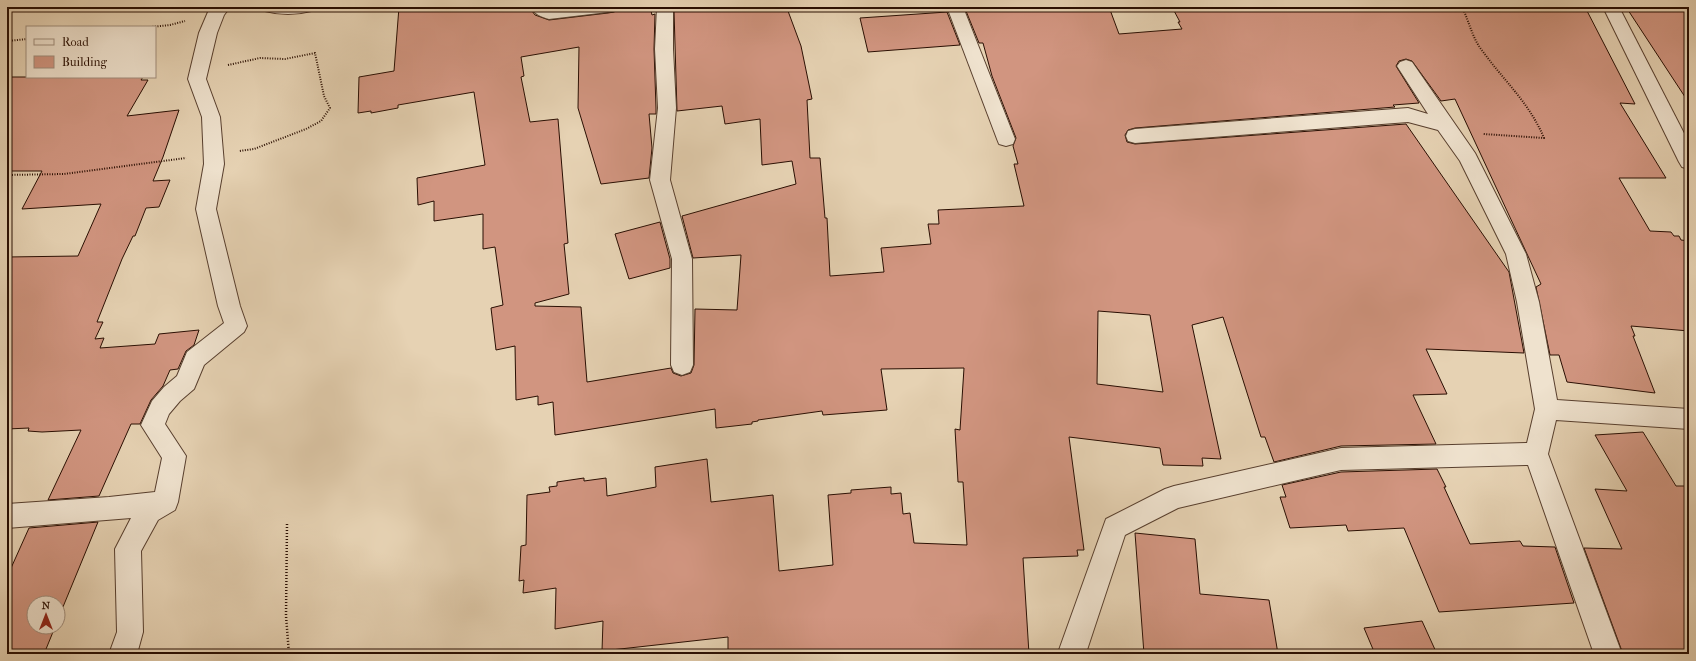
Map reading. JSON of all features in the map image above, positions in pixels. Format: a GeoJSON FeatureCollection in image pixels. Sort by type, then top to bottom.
{"type":"FeatureCollection","features":[{"type":"Feature","properties":{"kind":"street"},"geometry":{"type":"LineString","coordinates":[[271,7],[297,9],[305,7]]}},
{"type":"Feature","properties":{"kind":"street"},"geometry":{"type":"LineString","coordinates":[[538,7],[549,14],[608,7]]}},
{"type":"Feature","properties":{"kind":"street"},"geometry":{"type":"LineString","coordinates":[[665,7],[664,49],[667,108],[660,180],[682,259],[682,365]]}},
{"type":"Feature","properties":{"kind":"street"},"geometry":{"type":"LineString","coordinates":[[955,7],[1006,139]]}},
{"type":"Feature","properties":{"kind":"street"},"geometry":{"type":"LineString","coordinates":[[1610,7],[1689,162]]}},
{"type":"Feature","properties":{"kind":"street"},"geometry":{"type":"LineString","coordinates":[[122,654],[130,632],[128,549],[142,521],[149,512],[166,502],[174,456],[153,425],[160,408],[172,394],[186,382],[194,359],[236,326],[229,306],[206,209],[214,164],[211,117],[197,79],[208,33],[219,10]]}},
{"type":"Feature","properties":{"kind":"street"},"geometry":{"type":"LineString","coordinates":[[1406,66],[1468,158],[1516,254],[1528,302],[1547,409],[1536,454],[1608,654]]}},
{"type":"Feature","properties":{"kind":"street"},"geometry":{"type":"LineString","coordinates":[[1135,136],[1408,115],[1445,124]]}},
{"type":"Feature","properties":{"kind":"street"},"geometry":{"type":"LineString","coordinates":[[1547,409],[1689,419]]}},
{"type":"Feature","properties":{"kind":"street"},"geometry":{"type":"LineString","coordinates":[[1074,654],[1073,650],[1115,527],[1174,497],[1341,459],[1536,454]]}},
{"type":"Feature","properties":{"kind":"street"},"geometry":{"type":"LineString","coordinates":[[7,516],[108,510],[166,502]]}},
{"type":"Feature","properties":{"kind":"path"},"geometry":{"type":"LineString","coordinates":[[1462,7],[1481,48],[1520,94],[1540,127],[1544,138],[1481,134]]}},
{"type":"Feature","properties":{"kind":"path"},"geometry":{"type":"LineString","coordinates":[[156,26],[170,25],[219,10]]}},
{"type":"Feature","properties":{"kind":"path"},"geometry":{"type":"LineString","coordinates":[[7,41],[26,39]]}},
{"type":"Feature","properties":{"kind":"path"},"geometry":{"type":"LineString","coordinates":[[199,68],[236,64],[260,58],[285,59],[315,53]]}},
{"type":"Feature","properties":{"kind":"path"},"geometry":{"type":"LineString","coordinates":[[287,524],[286,616],[289,654]]}},
{"type":"Feature","properties":{"kind":"building"},"geometry":{"type":"Polygon","coordinates":[[[399,7],[529,7],[535,15],[549,20],[608,13],[641,7],[650,7],[652,15],[655,14],[654,49],[656,114],[649,114],[652,148],[649,178],[601,184],[578,108],[579,47],[521,57],[524,76],[521,77],[530,122],[558,119],[568,243],[564,244],[569,294],[535,303],[535,306],[581,307],[587,382],[671,368],[673,373],[681,376],[691,373],[694,365],[695,309],[737,310],[741,255],[693,258],[682,216],[796,184],[792,161],[762,165],[760,119],[725,124],[722,106],[677,111],[674,11],[697,7],[784,7],[785,11],[788,11],[801,46],[812,99],[807,100],[810,158],[820,158],[825,218],[827,218],[830,276],[884,272],[881,248],[931,244],[928,224],[939,224],[938,210],[1024,206],[1014,164],[1018,164],[1013,146],[1016,138],[992,76],[983,43],[979,43],[966,11],[973,10],[972,7],[1109,7],[1119,34],[1182,29],[1172,7],[1585,7],[1635,104],[1620,103],[1666,178],[1619,178],[1650,231],[1671,232],[1674,236],[1679,236],[1681,240],[1689,241],[1689,331],[1631,326],[1635,336],[1633,336],[1655,393],[1567,382],[1559,355],[1550,355],[1536,287],[1541,284],[1455,99],[1441,101],[1412,61],[1406,59],[1399,61],[1396,66],[1419,103],[1393,105],[1395,107],[1135,128],[1128,130],[1125,135],[1127,142],[1135,144],[1406,124],[1509,272],[1524,353],[1426,349],[1447,394],[1413,395],[1436,444],[1341,446],[1274,462],[1265,437],[1261,437],[1223,317],[1192,325],[1221,459],[1202,458],[1203,466],[1163,465],[1160,448],[1069,437],[1084,550],[1077,550],[1078,556],[1023,558],[1029,654],[728,654],[728,637],[602,651],[603,621],[555,629],[556,588],[523,593],[524,580],[519,581],[521,546],[526,545],[527,495],[550,492],[549,487],[557,486],[557,482],[584,478],[584,481],[606,478],[607,496],[656,487],[655,467],[707,459],[711,502],[773,495],[779,571],[833,565],[828,495],[851,493],[851,490],[891,487],[891,494],[901,493],[903,514],[910,513],[914,543],[967,545],[963,482],[958,482],[955,429],[960,430],[964,368],[881,369],[887,410],[823,415],[822,411],[758,420],[752,422],[752,424],[716,428],[715,409],[555,435],[553,402],[538,405],[538,396],[516,400],[515,346],[496,350],[491,308],[503,305],[495,247],[483,249],[483,214],[434,221],[434,201],[418,205],[417,178],[485,165],[474,92],[398,105],[398,108],[371,113],[371,111],[358,113],[359,77],[394,71],[399,7]],[[1098,311],[1097,384],[1163,392],[1150,315],[1098,311]]]}},
{"type":"Feature","properties":{"kind":"building"},"geometry":{"type":"Polygon","coordinates":[[[1626,7],[1669,7],[1689,10],[1689,103],[1626,7]]]}},
{"type":"Feature","properties":{"kind":"building"},"geometry":{"type":"Polygon","coordinates":[[[947,12],[960,45],[868,52],[860,18],[947,12]]]}},
{"type":"Feature","properties":{"kind":"building"},"geometry":{"type":"Polygon","coordinates":[[[7,77],[142,78],[141,80],[148,80],[127,116],[179,110],[153,181],[170,180],[159,207],[146,208],[135,236],[133,236],[122,259],[97,322],[103,322],[95,339],[104,338],[100,348],[155,344],[159,334],[199,330],[194,345],[186,351],[178,369],[170,370],[163,386],[151,400],[140,424],[131,424],[99,496],[48,500],[81,430],[42,432],[28,431],[29,428],[7,429],[7,257],[78,256],[101,204],[22,209],[42,171],[7,171],[7,77]]]}},
{"type":"Feature","properties":{"kind":"building"},"geometry":{"type":"Polygon","coordinates":[[[660,222],[670,259],[670,268],[629,279],[615,234],[660,222]]]}},
{"type":"Feature","properties":{"kind":"building"},"geometry":{"type":"Polygon","coordinates":[[[1643,432],[1676,486],[1689,486],[1689,654],[1623,654],[1584,548],[1622,549],[1595,489],[1627,491],[1595,435],[1643,432]]]}},
{"type":"Feature","properties":{"kind":"building"},"geometry":{"type":"Polygon","coordinates":[[[1437,469],[1470,544],[1520,541],[1523,546],[1555,547],[1574,603],[1439,612],[1404,528],[1348,531],[1346,525],[1290,528],[1280,497],[1286,497],[1282,485],[1341,472],[1437,469]]]}},
{"type":"Feature","properties":{"kind":"building"},"geometry":{"type":"Polygon","coordinates":[[[98,522],[66,600],[66,595],[26,595],[26,635],[52,635],[44,654],[7,654],[7,577],[29,528],[98,522]]]}},
{"type":"Feature","properties":{"kind":"building"},"geometry":{"type":"Polygon","coordinates":[[[1135,533],[1195,539],[1200,594],[1269,600],[1278,654],[1144,654],[1135,533]]]}},
{"type":"Feature","properties":{"kind":"building"},"geometry":{"type":"Polygon","coordinates":[[[1422,621],[1437,654],[1375,654],[1364,628],[1422,621]]]}}]}
